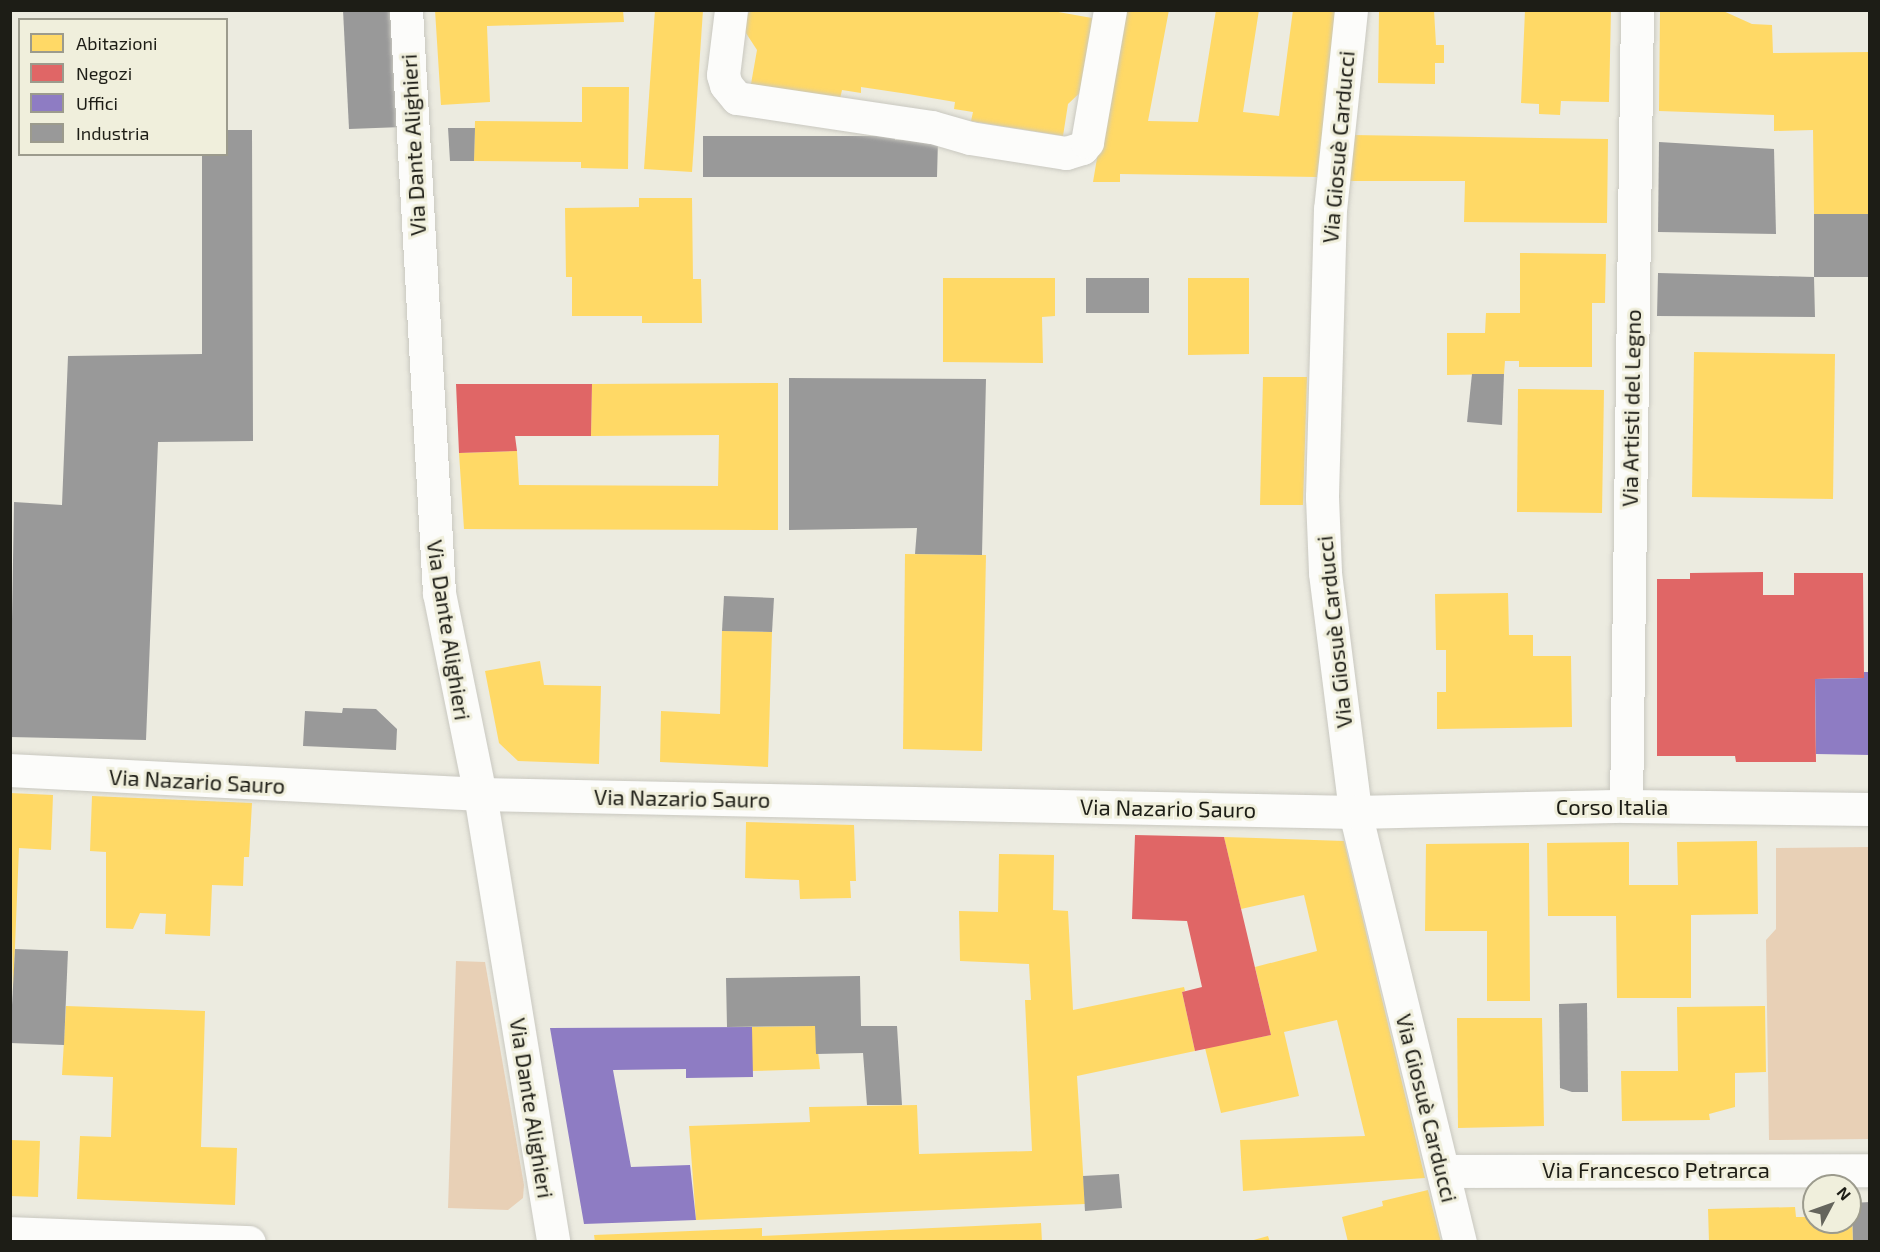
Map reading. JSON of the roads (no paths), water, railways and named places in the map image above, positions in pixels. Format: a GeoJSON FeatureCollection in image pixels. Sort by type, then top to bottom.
{"type":"FeatureCollection","features":[{"type":"Feature","properties":{"kind":"street","name":"Via Dante Alighieri"},"geometry":{"type":"LineString","coordinates":[[406,10],[432,523],[445,628],[480,794],[554,1242]]}},
{"type":"Feature","properties":{"kind":"street"},"geometry":{"type":"LineString","coordinates":[[731,10],[723,75],[729,90],[737,98],[932,126],[970,138],[1066,153],[1082,148],[1088,142],[1110,10]]}},
{"type":"Feature","properties":{"kind":"street","name":"Via Giosuè Carducci"},"geometry":{"type":"LineString","coordinates":[[1351,10],[1332,183],[1322,506],[1326,582],[1355,812],[1460,1242]]}},
{"type":"Feature","properties":{"kind":"street","name":"Via Artisti del Legno"},"geometry":{"type":"LineString","coordinates":[[1626,806],[1636,10]]}},
{"type":"Feature","properties":{"kind":"street","name":"Via Nazario Sauro"},"geometry":{"type":"LineString","coordinates":[[10,770],[480,794],[1355,812]]}},
{"type":"Feature","properties":{"kind":"street","name":"Corso Italia"},"geometry":{"type":"LineString","coordinates":[[1355,812],[1626,806],[1869,809]]}},
{"type":"Feature","properties":{"kind":"street","name":"Via Francesco Petrarca"},"geometry":{"type":"LineString","coordinates":[[1443,1171],[1869,1170]]}},
{"type":"Feature","properties":{"kind":"street"},"geometry":{"type":"LineString","coordinates":[[10,1233],[249,1242]]}}]}
